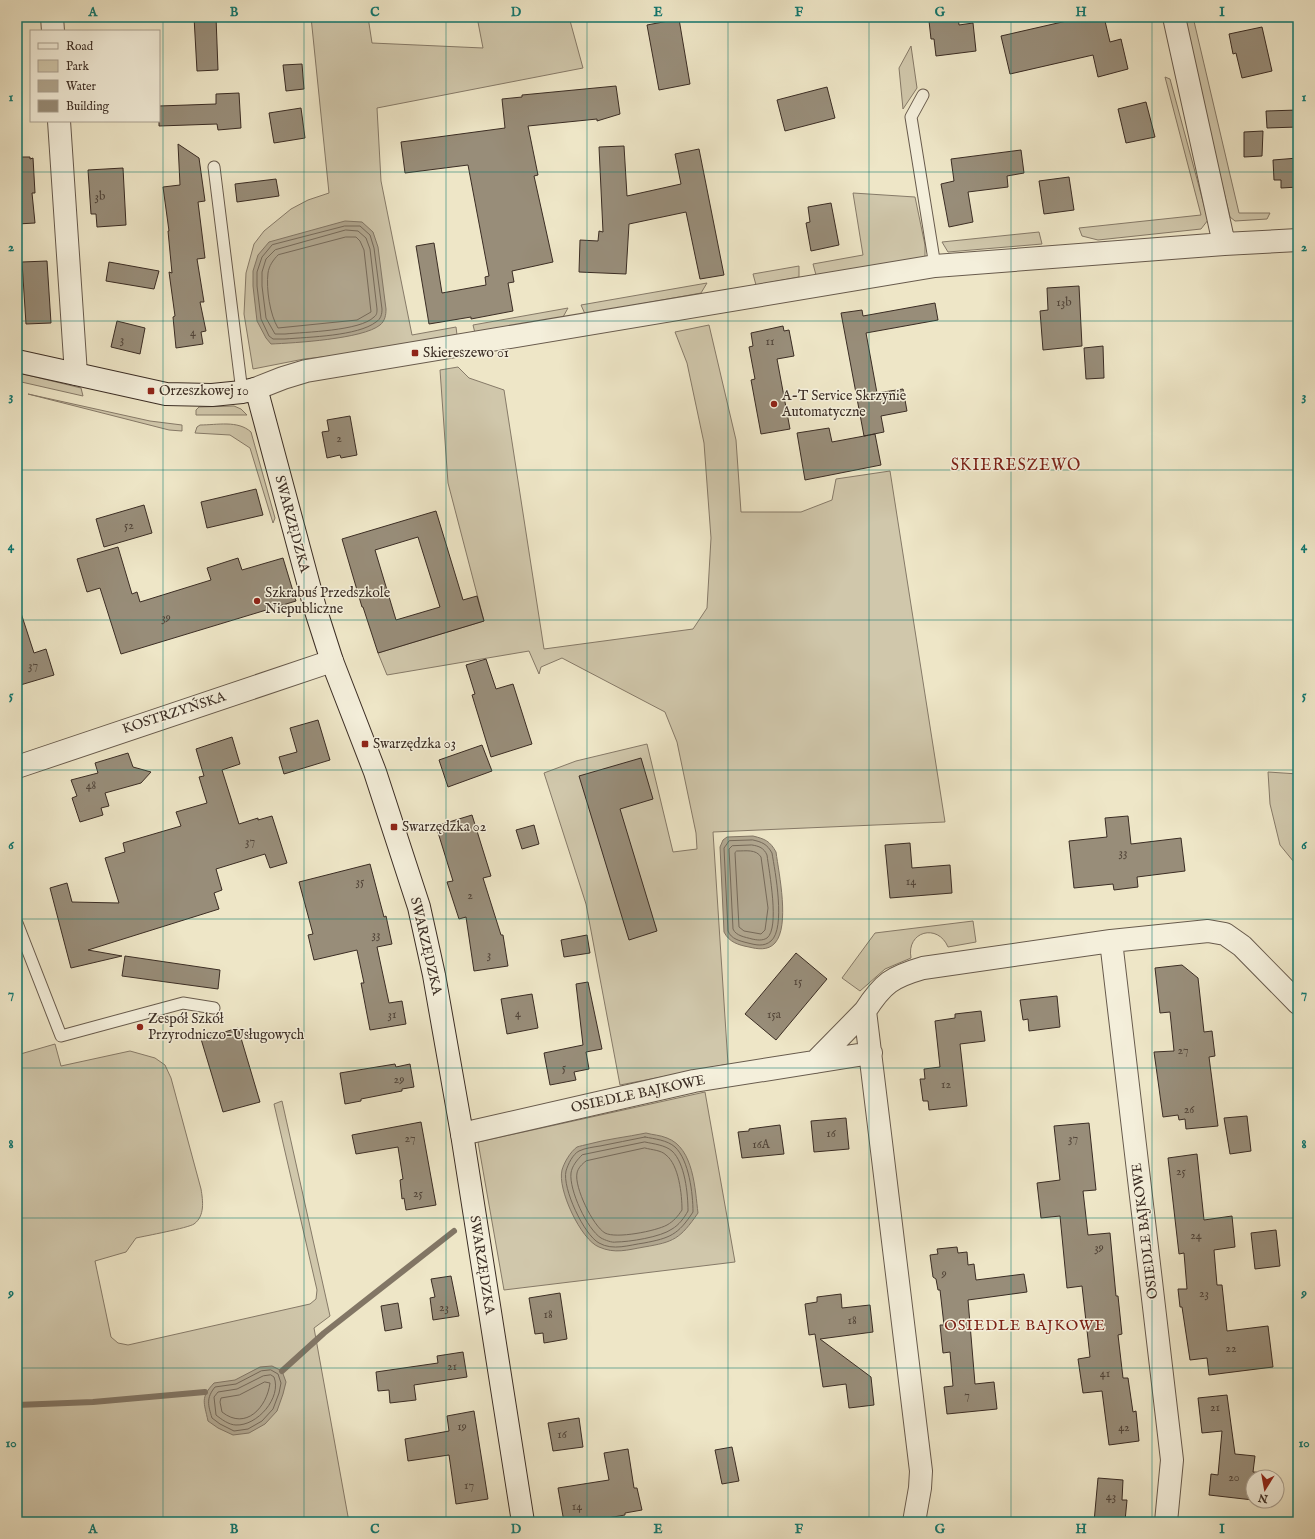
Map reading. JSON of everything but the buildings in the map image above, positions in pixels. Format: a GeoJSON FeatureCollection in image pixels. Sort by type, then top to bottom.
{"type":"FeatureCollection","features":[{"type":"Feature","properties":{"kind":"street"},"geometry":{"type":"LineString","coordinates":[[52,17],[53,30]]}},
{"type":"Feature","properties":{"kind":"street"},"geometry":{"type":"LineString","coordinates":[[1174,17],[1224,244]]}},
{"type":"Feature","properties":{"kind":"street"},"geometry":{"type":"LineString","coordinates":[[59,122],[76,374]]}},
{"type":"Feature","properties":{"kind":"street"},"geometry":{"type":"LineString","coordinates":[[17,361],[166,394],[212,395],[248,390],[306,371],[935,266],[1224,244],[1298,240]]}},
{"type":"Feature","properties":{"kind":"street","name":"SWARZĘDZKA"},"geometry":{"type":"LineString","coordinates":[[248,390],[259,399],[315,608],[332,661],[367,751],[419,907],[434,975],[462,1134],[523,1522]]}},
{"type":"Feature","properties":{"kind":"street","name":"KOSTRZYŃSKA"},"geometry":{"type":"LineString","coordinates":[[17,767],[332,661]]}},
{"type":"Feature","properties":{"kind":"street"},"geometry":{"type":"LineString","coordinates":[[815,1062],[866,1010],[876,994],[888,982],[903,974],[923,968],[1111,941],[1208,931],[1225,934],[1242,946],[1298,1003]]}},
{"type":"Feature","properties":{"kind":"street","name":"OSIEDLE BAJKOWE"},"geometry":{"type":"LineString","coordinates":[[1111,941],[1172,1460],[1166,1522]]}},
{"type":"Feature","properties":{"kind":"street"},"geometry":{"type":"LineString","coordinates":[[866,1010],[921,1471],[920,1488],[914,1522]]}},
{"type":"Feature","properties":{"kind":"street","name":"OSIEDLE BAJKOWE"},"geometry":{"type":"LineString","coordinates":[[462,1134],[694,1081],[871,1053]]}},
{"type":"Feature","properties":{"kind":"lane"},"geometry":{"type":"LineString","coordinates":[[923,95],[912,117],[935,266]]}},
{"type":"Feature","properties":{"kind":"lane"},"geometry":{"type":"LineString","coordinates":[[214,167],[248,390]]}},
{"type":"Feature","properties":{"kind":"lane"},"geometry":{"type":"LineString","coordinates":[[18,927],[61,1036],[183,1003],[214,1008]]}},
{"type":"Feature","properties":{"kind":"green space"},"geometry":{"type":"Polygon","coordinates":[[[311,17],[368,17],[372,43],[483,48],[477,17],[569,17],[583,68],[377,108],[381,181],[412,335],[456,327],[457,335],[348,354],[304,359],[253,369],[244,314],[246,273],[254,244],[264,231],[291,209],[308,200],[329,193],[311,17]]]}},
{"type":"Feature","properties":{"kind":"green space"},"geometry":{"type":"Polygon","coordinates":[[[1181,17],[1193,17],[1239,213],[1270,213],[1267,219],[1235,221],[1230,217],[1181,17]]]}},
{"type":"Feature","properties":{"kind":"green space"},"geometry":{"type":"Polygon","coordinates":[[[911,46],[917,88],[903,109],[899,68],[911,46]]]}},
{"type":"Feature","properties":{"kind":"green space"},"geometry":{"type":"Polygon","coordinates":[[[1165,77],[1170,79],[1208,220],[1201,229],[1098,240],[1082,236],[1079,228],[1201,215],[1165,77]]]}},
{"type":"Feature","properties":{"kind":"green space"},"geometry":{"type":"Polygon","coordinates":[[[853,193],[915,197],[925,245],[925,259],[816,275],[813,264],[863,255],[853,193]]]}},
{"type":"Feature","properties":{"kind":"green space"},"geometry":{"type":"Polygon","coordinates":[[[1039,232],[1042,244],[948,252],[942,242],[1039,232]]]}},
{"type":"Feature","properties":{"kind":"green space"},"geometry":{"type":"Polygon","coordinates":[[[799,266],[799,277],[756,285],[753,274],[799,266]]]}},
{"type":"Feature","properties":{"kind":"green space"},"geometry":{"type":"Polygon","coordinates":[[[707,283],[701,293],[585,314],[581,305],[707,283]]]}},
{"type":"Feature","properties":{"kind":"green space"},"geometry":{"type":"Polygon","coordinates":[[[568,308],[563,317],[475,333],[473,325],[568,308]]]}},
{"type":"Feature","properties":{"kind":"green space"},"geometry":{"type":"Polygon","coordinates":[[[709,325],[736,440],[741,512],[801,512],[832,500],[836,479],[890,471],[945,822],[713,832],[728,1064],[620,1085],[586,904],[544,773],[576,761],[647,744],[673,852],[697,849],[696,833],[677,742],[665,712],[562,658],[541,667],[539,674],[529,651],[387,675],[378,653],[484,621],[448,483],[440,370],[458,367],[469,378],[504,390],[544,649],[693,629],[707,608],[711,538],[704,443],[687,363],[675,332],[709,325]]]}},
{"type":"Feature","properties":{"kind":"green space"},"geometry":{"type":"Polygon","coordinates":[[[19,373],[81,388],[83,396],[17,381],[17,374],[19,373]]]}},
{"type":"Feature","properties":{"kind":"green space"},"geometry":{"type":"Polygon","coordinates":[[[28,394],[150,421],[182,425],[182,431],[169,430],[28,394]]]}},
{"type":"Feature","properties":{"kind":"green space"},"geometry":{"type":"Polygon","coordinates":[[[234,406],[241,409],[247,415],[196,415],[196,410],[199,407],[234,406]]]}},
{"type":"Feature","properties":{"kind":"green space"},"geometry":{"type":"Polygon","coordinates":[[[200,425],[234,425],[246,428],[251,432],[275,518],[273,523],[250,448],[230,435],[195,433],[197,427],[200,425]]]}},
{"type":"Feature","properties":{"kind":"green space"},"geometry":{"type":"Polygon","coordinates":[[[1268,772],[1298,774],[1298,867],[1280,845],[1270,804],[1268,772]]]}},
{"type":"Feature","properties":{"kind":"green space"},"geometry":{"type":"Polygon","coordinates":[[[973,921],[976,942],[948,947],[943,939],[937,935],[924,933],[918,936],[913,942],[911,958],[885,969],[860,991],[842,978],[875,933],[973,921]]]}},
{"type":"Feature","properties":{"kind":"green space"},"geometry":{"type":"Polygon","coordinates":[[[55,1044],[61,1066],[130,1051],[155,1058],[165,1065],[171,1078],[201,1189],[203,1203],[202,1213],[198,1221],[194,1224],[175,1230],[136,1238],[126,1252],[95,1261],[111,1337],[118,1343],[128,1345],[310,1304],[316,1299],[317,1290],[274,1104],[282,1101],[330,1316],[314,1328],[349,1522],[17,1522],[17,1055],[55,1044]]]}},
{"type":"Feature","properties":{"kind":"green space"},"geometry":{"type":"Polygon","coordinates":[[[705,1092],[735,1262],[504,1290],[478,1142],[705,1092]]]}},
{"type":"Feature","properties":{"kind":"water"},"geometry":{"type":"Polygon","coordinates":[[[345,221],[362,222],[373,232],[378,247],[386,309],[383,322],[371,330],[344,337],[271,344],[257,321],[253,271],[258,255],[269,242],[345,221]]]}},
{"type":"Feature","properties":{"kind":"water"},"geometry":{"type":"Polygon","coordinates":[[[753,836],[767,841],[772,845],[776,852],[781,886],[783,913],[779,935],[772,946],[762,949],[752,948],[731,941],[724,932],[720,847],[723,840],[727,837],[753,836]]]}},
{"type":"Feature","properties":{"kind":"water"},"geometry":{"type":"Polygon","coordinates":[[[646,1133],[667,1138],[676,1143],[683,1151],[692,1171],[698,1213],[681,1234],[670,1241],[621,1251],[599,1247],[585,1235],[572,1213],[563,1189],[561,1178],[563,1167],[574,1149],[577,1147],[646,1133]]]}},
{"type":"Feature","properties":{"kind":"water"},"geometry":{"type":"Polygon","coordinates":[[[272,1366],[282,1371],[286,1382],[277,1411],[265,1424],[249,1433],[233,1435],[218,1428],[208,1421],[204,1400],[214,1383],[235,1380],[260,1367],[272,1366]]]}},
{"type":"Feature","properties":{"kind":"waterway"},"geometry":{"type":"LineString","coordinates":[[282,1371],[324,1333],[454,1231]]}},
{"type":"Feature","properties":{"kind":"waterway"},"geometry":{"type":"LineString","coordinates":[[17,1405],[93,1402],[205,1392]]}},
{"type":"Feature","properties":{"kind":"place","name":"Skiereszewo 01"},"geometry":{"type":"Point","coordinates":[415,353]}},
{"type":"Feature","properties":{"kind":"place","name":"Orzeszkowej 10"},"geometry":{"type":"Point","coordinates":[151,391]}},
{"type":"Feature","properties":{"kind":"place","name":"A-T Service Skrzynie Automatyczne"},"geometry":{"type":"Point","coordinates":[774,404]}},
{"type":"Feature","properties":{"kind":"place","name":"Szkrabuś Przedszkole Niepubliczne"},"geometry":{"type":"Point","coordinates":[257,601]}},
{"type":"Feature","properties":{"kind":"place","name":"Swarzędzka 03"},"geometry":{"type":"Point","coordinates":[365,744]}},
{"type":"Feature","properties":{"kind":"place","name":"Swarzędzka 02"},"geometry":{"type":"Point","coordinates":[394,827]}},
{"type":"Feature","properties":{"kind":"place","name":"Zespół Szkół Przyrodniczo-Usługowych"},"geometry":{"type":"Point","coordinates":[140,1027]}},
{"type":"Feature","properties":{"kind":"district","name":"SKIERESZEWO"},"geometry":{"type":"Point","coordinates":[1016,466]}},
{"type":"Feature","properties":{"kind":"district","name":"OSIEDLE BAJKOWE"},"geometry":{"type":"Point","coordinates":[1025,1325]}}]}
